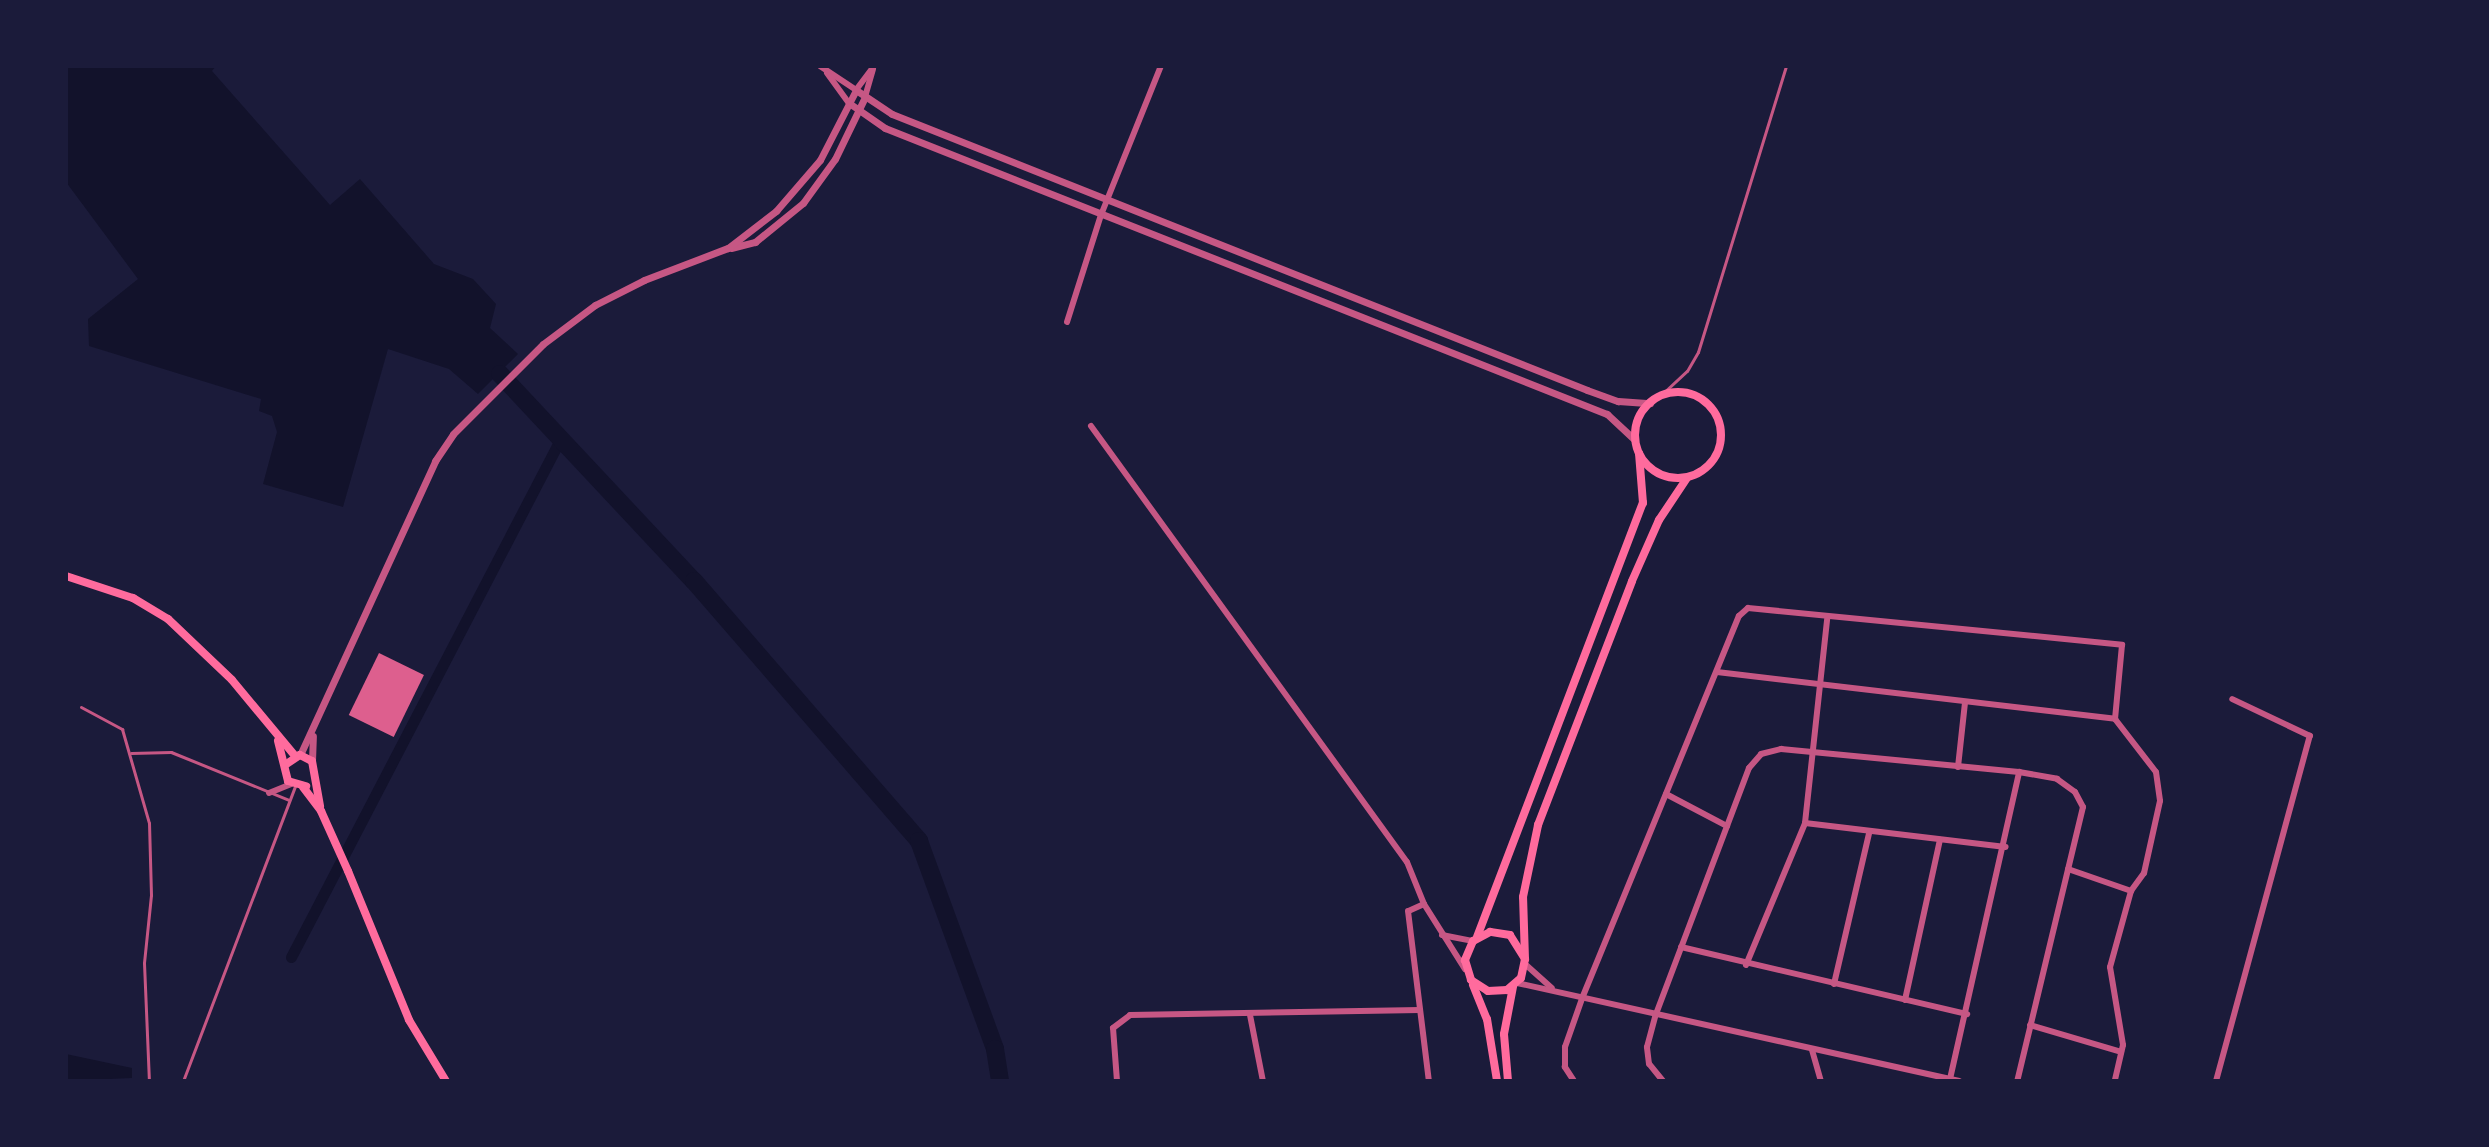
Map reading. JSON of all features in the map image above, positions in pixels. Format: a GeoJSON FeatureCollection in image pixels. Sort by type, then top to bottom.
{"type":"FeatureCollection","features":[{"type":"Feature","properties":{"kind":"main road"},"geometry":{"type":"LineString","coordinates":[[1497,1081],[1487,1019],[1466,970],[1474,940],[1643,503],[1636,426],[1650,403],[1661,395],[1690,394],[1714,411],[1720,424],[1717,453],[1709,466],[1687,478],[1659,520],[1632,581],[1538,825],[1523,897],[1525,962],[1515,985],[1504,1034],[1508,1081]]}},
{"type":"Feature","properties":{"kind":"main road"},"geometry":{"type":"LineString","coordinates":[[1639,453],[1658,474],[1687,478]]}},
{"type":"Feature","properties":{"kind":"main road"},"geometry":{"type":"LineString","coordinates":[[66,576],[133,598],[168,619],[232,680],[276,736],[297,755],[312,761],[321,811],[409,1020],[446,1081]]}},
{"type":"Feature","properties":{"kind":"main road"},"geometry":{"type":"LineString","coordinates":[[276,736],[285,765],[296,786],[321,811]]}},
{"type":"Feature","properties":{"kind":"main road"},"geometry":{"type":"LineString","coordinates":[[285,765],[297,755]]}},
{"type":"Feature","properties":{"kind":"main road"},"geometry":{"type":"LineString","coordinates":[[296,786],[314,778]]}},
{"type":"Feature","properties":{"kind":"main road"},"geometry":{"type":"LineString","coordinates":[[1474,940],[1490,932],[1510,935],[1525,962]]}},
{"type":"Feature","properties":{"kind":"main road"},"geometry":{"type":"LineString","coordinates":[[1471,980],[1488,991],[1515,985]]}},
{"type":"Feature","properties":{"kind":"street"},"geometry":{"type":"LineString","coordinates":[[1067,322],[1101,215],[1161,66]]}},
{"type":"Feature","properties":{"kind":"street"},"geometry":{"type":"LineString","coordinates":[[822,68],[892,114],[1587,390],[1618,401],[1650,403]]}},
{"type":"Feature","properties":{"kind":"street"},"geometry":{"type":"LineString","coordinates":[[822,68],[857,113],[1101,215],[1607,414],[1635,440]]}},
{"type":"Feature","properties":{"kind":"street"},"geometry":{"type":"LineString","coordinates":[[728,248],[793,194],[820,160],[856,90],[874,68]]}},
{"type":"Feature","properties":{"kind":"street"},"geometry":{"type":"LineString","coordinates":[[297,755],[313,734],[435,461],[474,409],[543,344],[607,299],[728,248],[755,242],[785,222],[835,159],[865,97],[874,68]]}},
{"type":"Feature","properties":{"kind":"street"},"geometry":{"type":"LineString","coordinates":[[1091,426],[1407,862],[1424,904],[1466,970]]}},
{"type":"Feature","properties":{"kind":"street"},"geometry":{"type":"LineString","coordinates":[[1574,1081],[1565,1067],[1565,1047],[1583,996],[1739,616],[1748,608],[1827,619],[2122,645],[2115,719],[2156,772],[2160,801],[2144,873],[2131,891],[2110,967],[2121,1052],[2115,1081]]}},
{"type":"Feature","properties":{"kind":"street"},"geometry":{"type":"LineString","coordinates":[[1746,965],[1805,823],[1816,755],[1827,619]]}},
{"type":"Feature","properties":{"kind":"street"},"geometry":{"type":"LineString","coordinates":[[1717,672],[1822,687],[2115,719]]}},
{"type":"Feature","properties":{"kind":"street"},"geometry":{"type":"LineString","coordinates":[[2216,1081],[2310,736],[2232,699]]}},
{"type":"Feature","properties":{"kind":"street"},"geometry":{"type":"LineString","coordinates":[[1958,767],[1965,703]]}},
{"type":"Feature","properties":{"kind":"street"},"geometry":{"type":"LineString","coordinates":[[312,761],[313,734]]}},
{"type":"Feature","properties":{"kind":"street"},"geometry":{"type":"LineString","coordinates":[[1663,1081],[1648,1056],[1656,1014],[1749,768],[1761,754],[1781,749],[1816,755],[2019,772],[2057,779],[2075,792],[2083,807],[2017,1081]]}},
{"type":"Feature","properties":{"kind":"street"},"geometry":{"type":"LineString","coordinates":[[1950,1079],[2006,847],[2019,772]]}},
{"type":"Feature","properties":{"kind":"street"},"geometry":{"type":"LineString","coordinates":[[269,793],[296,786]]}},
{"type":"Feature","properties":{"kind":"street"},"geometry":{"type":"LineString","coordinates":[[1666,794],[1727,826]]}},
{"type":"Feature","properties":{"kind":"street"},"geometry":{"type":"LineString","coordinates":[[1805,823],[2006,847]]}},
{"type":"Feature","properties":{"kind":"street"},"geometry":{"type":"LineString","coordinates":[[1834,984],[1869,833]]}},
{"type":"Feature","properties":{"kind":"street"},"geometry":{"type":"LineString","coordinates":[[1905,1000],[1940,840]]}},
{"type":"Feature","properties":{"kind":"street"},"geometry":{"type":"LineString","coordinates":[[2068,869],[2131,891]]}},
{"type":"Feature","properties":{"kind":"street"},"geometry":{"type":"LineString","coordinates":[[1424,904],[1408,911],[1429,1081]]}},
{"type":"Feature","properties":{"kind":"street"},"geometry":{"type":"LineString","coordinates":[[1442,935],[1474,940]]}},
{"type":"Feature","properties":{"kind":"street"},"geometry":{"type":"LineString","coordinates":[[1681,947],[1746,965],[1967,1014]]}},
{"type":"Feature","properties":{"kind":"street"},"geometry":{"type":"LineString","coordinates":[[1525,962],[1535,977],[1561,992]]}},
{"type":"Feature","properties":{"kind":"street"},"geometry":{"type":"LineString","coordinates":[[1515,985],[1583,996],[1959,1081]]}},
{"type":"Feature","properties":{"kind":"street"},"geometry":{"type":"LineString","coordinates":[[1117,1081],[1113,1028],[1130,1015],[1420,1010]]}},
{"type":"Feature","properties":{"kind":"street"},"geometry":{"type":"LineString","coordinates":[[1250,1015],[1263,1081]]}},
{"type":"Feature","properties":{"kind":"street"},"geometry":{"type":"LineString","coordinates":[[2030,1025],[2121,1052]]}},
{"type":"Feature","properties":{"kind":"street"},"geometry":{"type":"LineString","coordinates":[[1812,1050],[1821,1081]]}},
{"type":"Feature","properties":{"kind":"lane"},"geometry":{"type":"LineString","coordinates":[[1661,395],[1687,371],[1698,352],[1786,66]]}},
{"type":"Feature","properties":{"kind":"lane"},"geometry":{"type":"LineString","coordinates":[[81,707],[122,729],[144,797],[152,857],[144,963],[149,1081]]}},
{"type":"Feature","properties":{"kind":"lane"},"geometry":{"type":"LineString","coordinates":[[130,754],[171,752],[289,800]]}},
{"type":"Feature","properties":{"kind":"lane"},"geometry":{"type":"LineString","coordinates":[[183,1081],[296,786]]}},
{"type":"Feature","properties":{"kind":"shaded area"},"geometry":{"type":"Polygon","coordinates":[[[66,66],[216,66],[212,71],[330,205],[360,179],[434,264],[473,279],[496,304],[490,328],[518,354],[478,394],[449,369],[388,349],[343,507],[263,484],[277,432],[272,416],[259,411],[261,399],[89,346],[88,319],[138,279],[66,182],[66,66]]]}},
{"type":"Feature","properties":{"kind":"shaded area"},"geometry":{"type":"Polygon","coordinates":[[[66,1054],[132,1068],[132,1078],[66,1081],[66,1054]]]}},
{"type":"Feature","properties":{"kind":"building"},"geometry":{"type":"Polygon","coordinates":[[[379,653],[424,675],[394,737],[349,715],[379,653]]]}},
{"type":"Feature","properties":{"kind":"waterway"},"geometry":{"type":"LineString","coordinates":[[500,374],[694,581],[919,841],[995,1049],[1000,1081]]}},
{"type":"Feature","properties":{"kind":"waterway"},"geometry":{"type":"LineString","coordinates":[[291,957],[561,438]]}}]}
